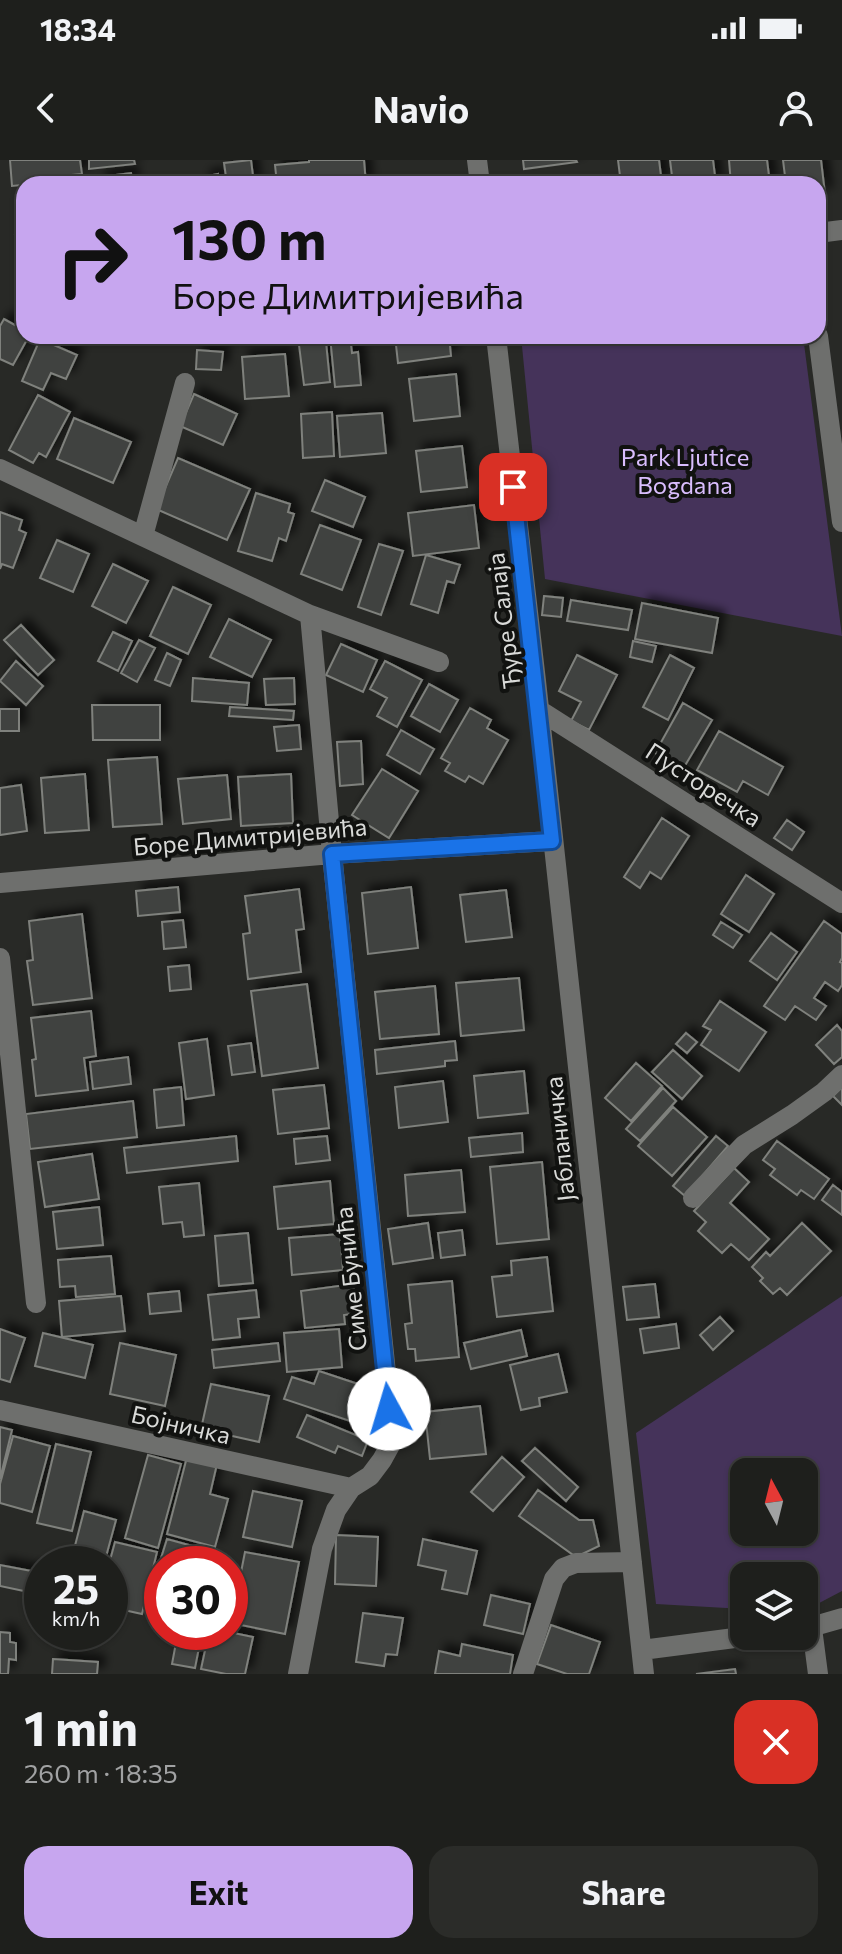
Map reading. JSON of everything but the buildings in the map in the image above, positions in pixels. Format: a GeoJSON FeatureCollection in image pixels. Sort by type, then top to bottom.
{"type":"FeatureCollection","features":[{"type":"Feature","properties":{"kind":"street","name":"Ђуре Салаја"},"geometry":{"type":"LineString","coordinates":[[497,344],[539,710]]}},
{"type":"Feature","properties":{"kind":"street"},"geometry":{"type":"LineString","coordinates":[[819,344],[842,522]]}},
{"type":"Feature","properties":{"kind":"street"},"geometry":{"type":"LineString","coordinates":[[143,536],[185,383]]}},
{"type":"Feature","properties":{"kind":"street"},"geometry":{"type":"LineString","coordinates":[[0,469],[310,615],[439,662]]}},
{"type":"Feature","properties":{"kind":"street"},"geometry":{"type":"LineString","coordinates":[[310,615],[332,854]]}},
{"type":"Feature","properties":{"kind":"street","name":"Јабланичка"},"geometry":{"type":"LineString","coordinates":[[539,710],[644,1674]]}},
{"type":"Feature","properties":{"kind":"street","name":"Пусторечка"},"geometry":{"type":"LineString","coordinates":[[539,710],[842,903]]}},
{"type":"Feature","properties":{"kind":"street","name":"Боре Димитријевића"},"geometry":{"type":"LineString","coordinates":[[0,883],[332,854],[552,841]]}},
{"type":"Feature","properties":{"kind":"street","name":"Симе Бунића"},"geometry":{"type":"LineString","coordinates":[[298,1674],[322,1549],[336,1510],[351,1488],[370,1476],[393,1440],[332,854]]}},
{"type":"Feature","properties":{"kind":"street"},"geometry":{"type":"LineString","coordinates":[[0,958],[36,1303]]}},
{"type":"Feature","properties":{"kind":"street"},"geometry":{"type":"LineString","coordinates":[[693,1198],[744,1145],[792,1115],[842,1075]]}},
{"type":"Feature","properties":{"kind":"street","name":"Бојничка"},"geometry":{"type":"LineString","coordinates":[[0,1410],[351,1488]]}},
{"type":"Feature","properties":{"kind":"street"},"geometry":{"type":"LineString","coordinates":[[523,1674],[554,1579],[563,1568],[576,1563],[632,1562]]}},
{"type":"Feature","properties":{"kind":"street"},"geometry":{"type":"LineString","coordinates":[[818,1626],[842,1618]]}},
{"type":"Feature","properties":{"kind":"street"},"geometry":{"type":"LineString","coordinates":[[642,1650],[730,1639]]}},
{"type":"Feature","properties":{"kind":"street"},"geometry":{"type":"LineString","coordinates":[[813,1650],[818,1674]]}},
{"type":"Feature","properties":{"kind":"green space","name":"Park Ljutice Bogdana"},"geometry":{"type":"Polygon","coordinates":[[[522,344],[804,344],[842,636],[545,579],[522,344]]]}},
{"type":"Feature","properties":{"kind":"green space"},"geometry":{"type":"Polygon","coordinates":[[[842,1296],[842,1591],[818,1604],[818,1562],[730,1562],[730,1608],[656,1604],[636,1433],[842,1296]]]}},
{"type":"Feature","properties":{"kind":"route"},"geometry":{"type":"LineString","coordinates":[[389,1409],[332,854],[552,841],[513,487]]}}]}
